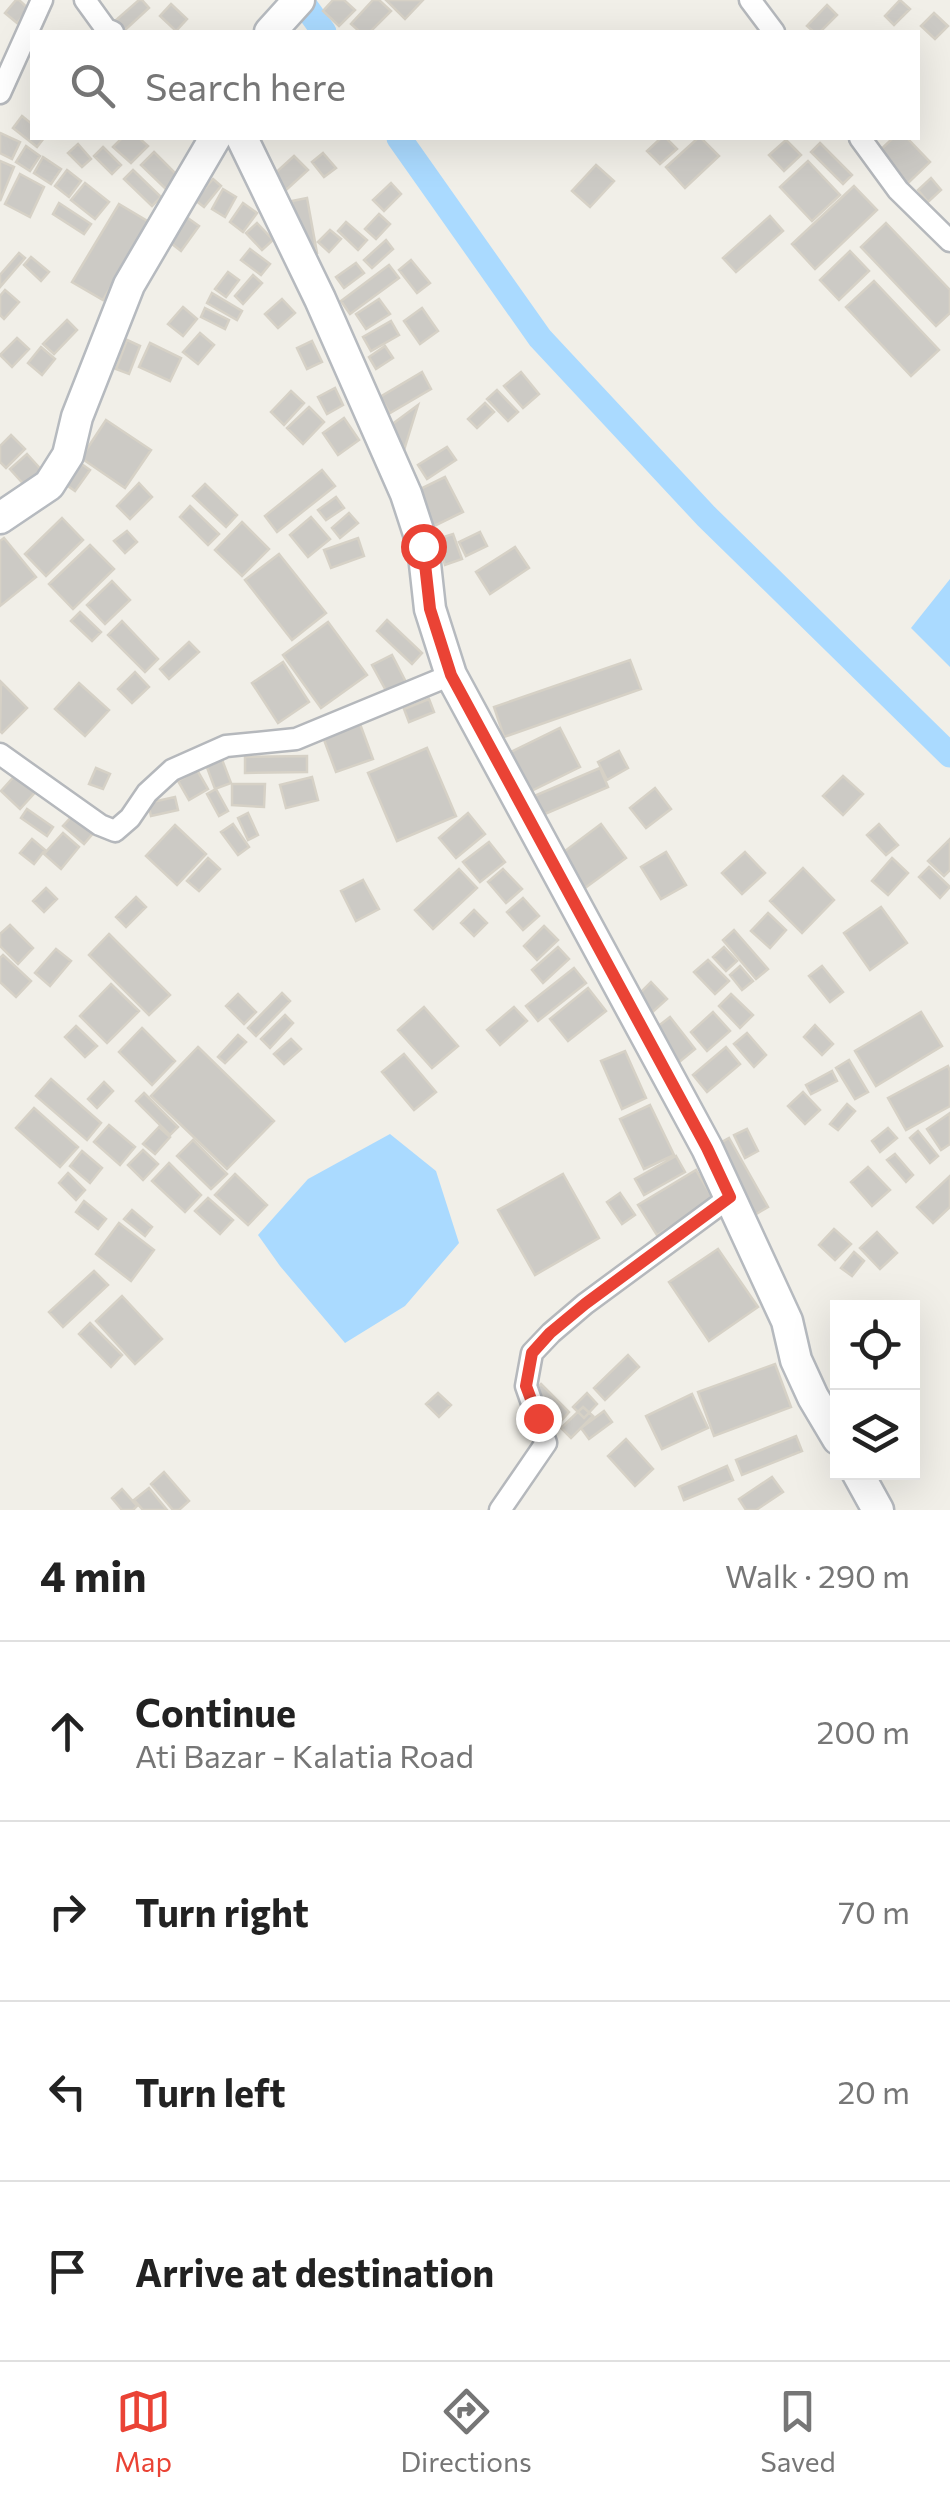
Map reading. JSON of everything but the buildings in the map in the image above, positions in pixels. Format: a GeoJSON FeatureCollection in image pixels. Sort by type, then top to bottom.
{"type":"FeatureCollection","features":[{"type":"Feature","properties":{"kind":"main road"},"geometry":{"type":"LineString","coordinates":[[272,30],[298,0]]}},
{"type":"Feature","properties":{"kind":"main road"},"geometry":{"type":"LineString","coordinates":[[0,518],[49,485],[68,456],[77,416],[130,285],[213,140]]}},
{"type":"Feature","properties":{"kind":"main road"},"geometry":{"type":"LineString","coordinates":[[243,140],[320,299],[406,494],[423,546],[430,609],[451,675],[707,1148],[787,1321],[796,1360],[830,1426]]}},
{"type":"Feature","properties":{"kind":"main road"},"geometry":{"type":"LineString","coordinates":[[861,1480],[878,1510]]}},
{"type":"Feature","properties":{"kind":"street"},"geometry":{"type":"LineString","coordinates":[[0,93],[42,0]]}},
{"type":"Feature","properties":{"kind":"street"},"geometry":{"type":"LineString","coordinates":[[85,0],[110,30]]}},
{"type":"Feature","properties":{"kind":"street"},"geometry":{"type":"LineString","coordinates":[[750,0],[772,30]]}},
{"type":"Feature","properties":{"kind":"street"},"geometry":{"type":"LineString","coordinates":[[861,140],[898,190],[950,241]]}},
{"type":"Feature","properties":{"kind":"street"},"geometry":{"type":"LineString","coordinates":[[0,754],[115,831],[172,770],[226,746],[296,738],[451,675]]}},
{"type":"Feature","properties":{"kind":"street"},"geometry":{"type":"LineString","coordinates":[[500,1510],[546,1443],[526,1386],[532,1353],[585,1304],[730,1197]]}},
{"type":"Feature","properties":{"kind":"water"},"geometry":{"type":"Polygon","coordinates":[[[950,579],[950,667],[911,628],[950,579]]]}},
{"type":"Feature","properties":{"kind":"water"},"geometry":{"type":"Polygon","coordinates":[[[390,1134],[436,1171],[459,1243],[405,1306],[345,1343],[258,1235],[308,1179],[390,1134]]]}},
{"type":"Feature","properties":{"kind":"waterway"},"geometry":{"type":"LineString","coordinates":[[301,0],[323,30]]}},
{"type":"Feature","properties":{"kind":"waterway"},"geometry":{"type":"LineString","coordinates":[[400,140],[540,338],[706,516],[950,755]]}},
{"type":"Feature","properties":{"kind":"route"},"geometry":{"type":"LineString","coordinates":[[423,546],[430,609],[451,675],[730,1197],[585,1304],[532,1353],[526,1386],[538,1418]]}}]}
